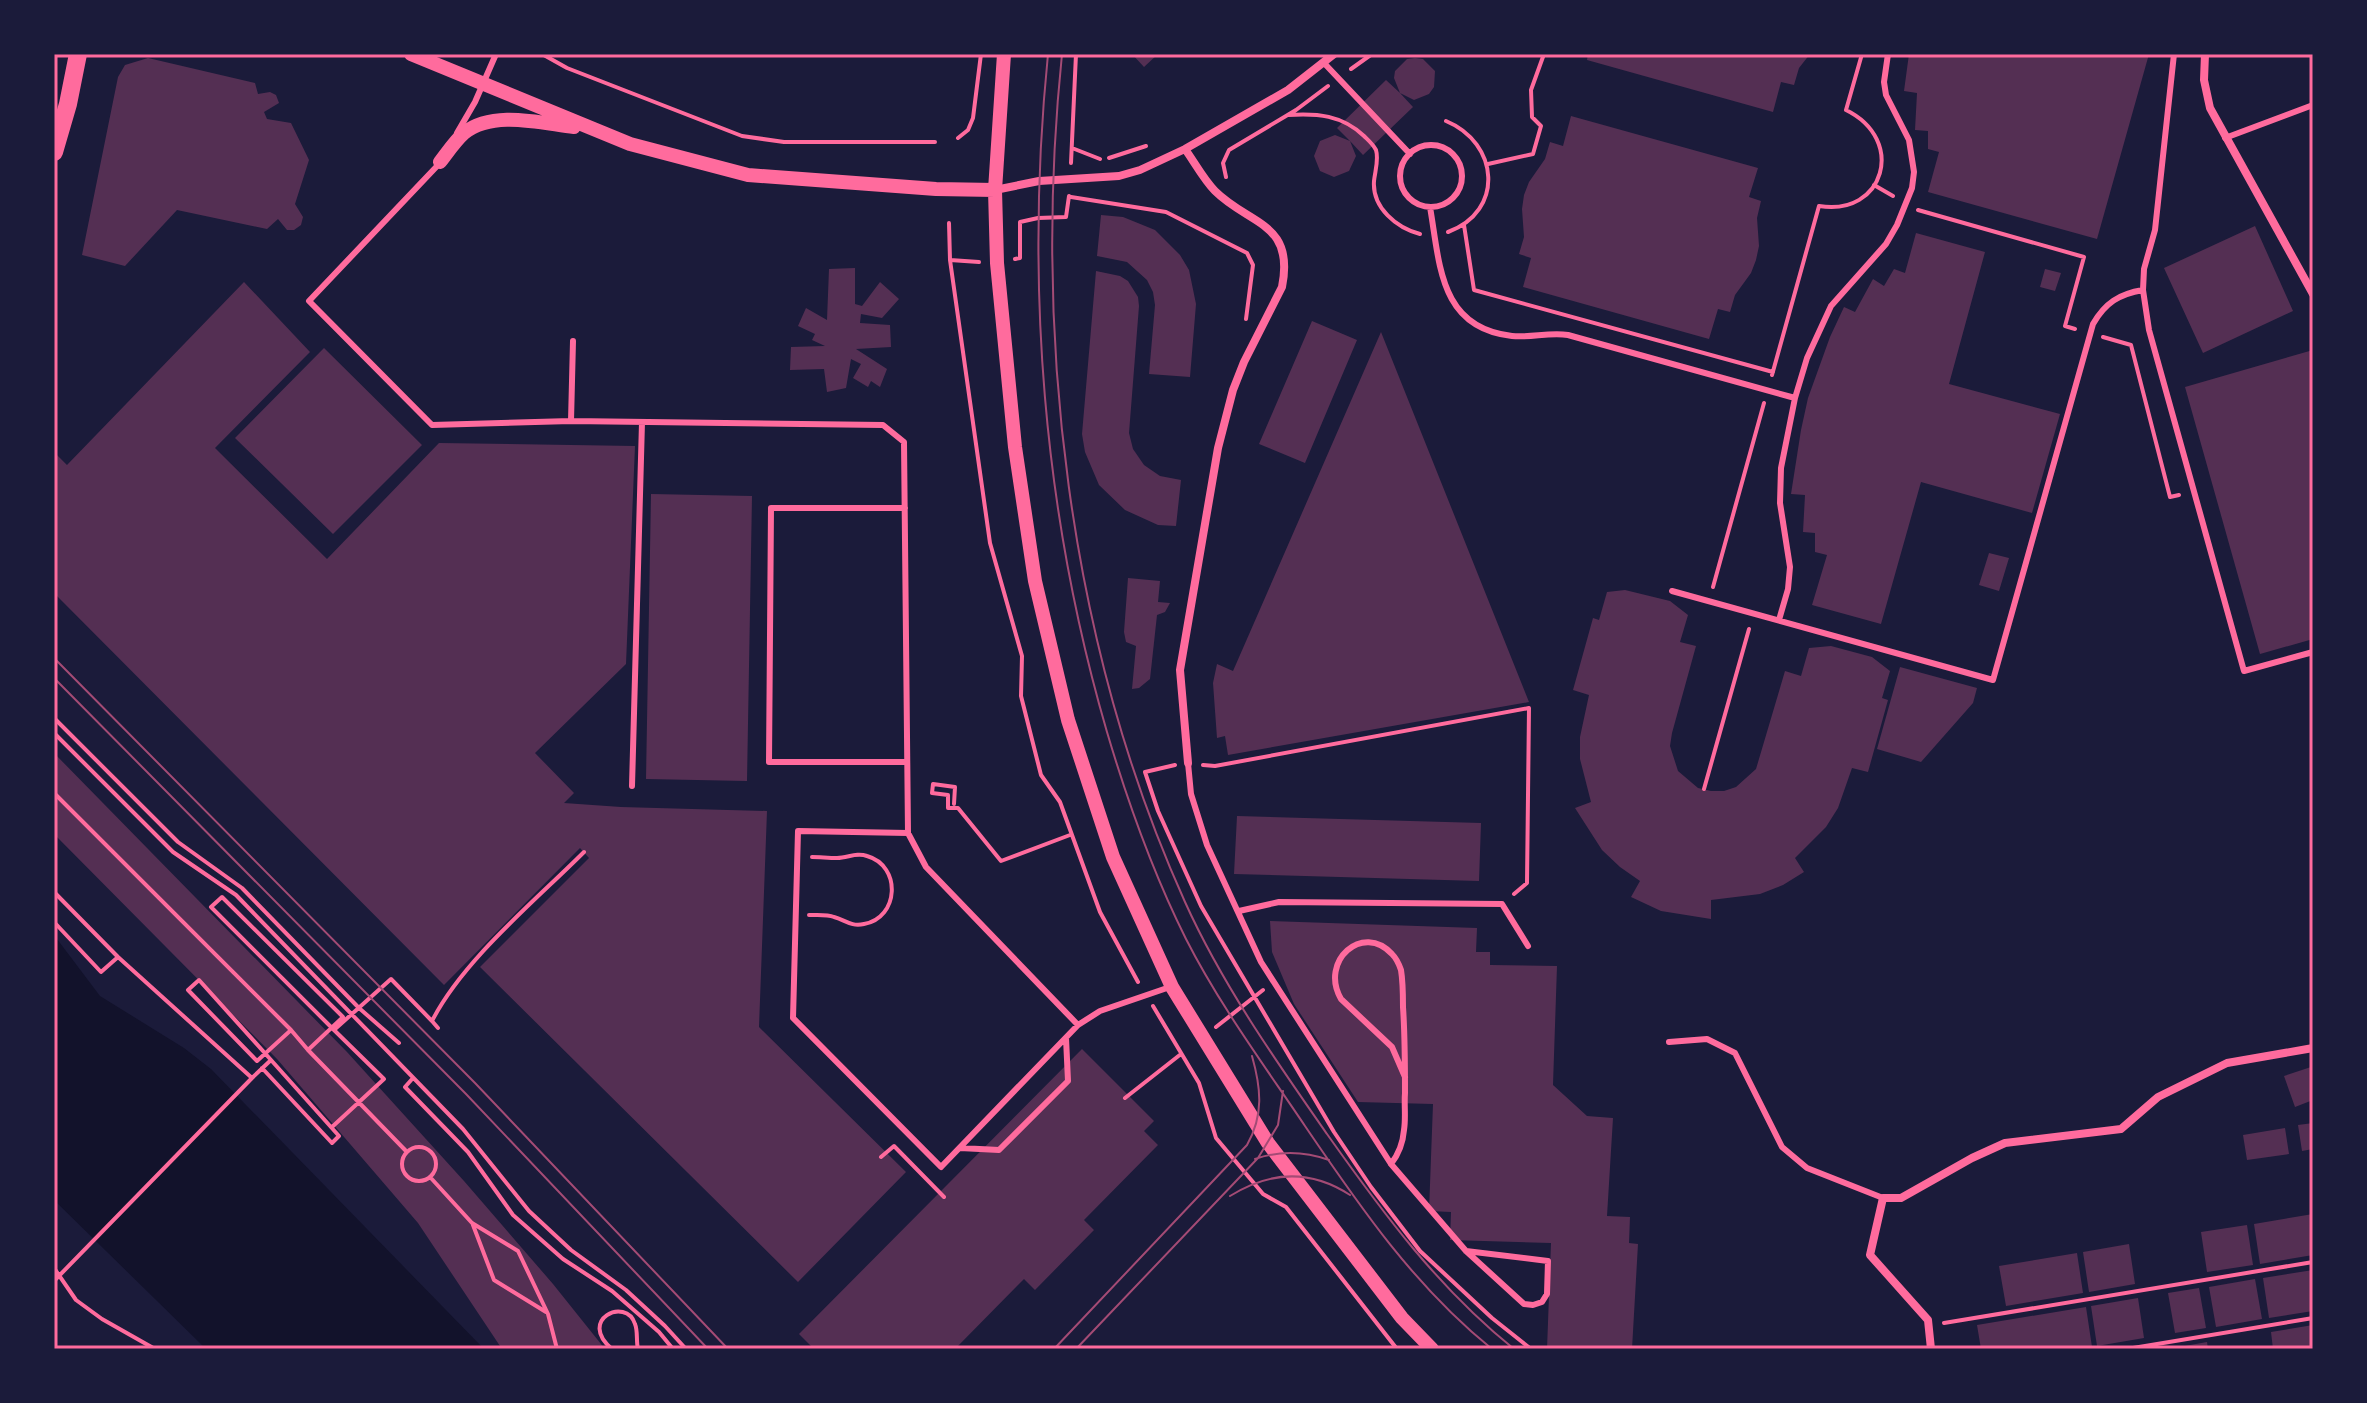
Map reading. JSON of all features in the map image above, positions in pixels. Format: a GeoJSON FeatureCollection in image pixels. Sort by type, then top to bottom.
{"type":"FeatureCollection","features":[{"type":"Feature","properties":{"kind":"main road"},"geometry":{"type":"LineString","coordinates":[[54,152],[78,54]]}},
{"type":"Feature","properties":{"kind":"street"},"geometry":{"type":"LineString","coordinates":[[411,54],[630,144],[748,175],[936,189],[995,190],[1039,181],[1119,176],[1140,170],[1185,149],[1288,90],[1334,54]]}},
{"type":"Feature","properties":{"kind":"street"},"geometry":{"type":"LineString","coordinates":[[1004,54],[995,190],[997,263],[1015,447],[1035,581],[1068,720],[1113,857],[1172,987],[1268,1143],[1402,1318],[1432,1349]]}},
{"type":"Feature","properties":{"kind":"street"},"geometry":{"type":"LineString","coordinates":[[2205,54],[2204,80],[2210,108],[2313,294]]}},
{"type":"Feature","properties":{"kind":"street"},"geometry":{"type":"LineString","coordinates":[[440,162],[463,134],[483,122],[522,120],[594,130]]}},
{"type":"Feature","properties":{"kind":"street"},"geometry":{"type":"LineString","coordinates":[[1185,149],[1215,192],[1268,228],[1276,238],[1284,262],[1282,287],[1244,362],[1233,390],[1218,448],[1180,670],[1188,763]]}},
{"type":"Feature","properties":{"kind":"street"},"geometry":{"type":"LineString","coordinates":[[1931,1349],[1928,1320],[1870,1255],[1883,1198],[1901,1198],[2005,1143],[2121,1129],[2158,1097],[2227,1063],[2313,1048]]}},
{"type":"Feature","properties":{"kind":"lane"},"geometry":{"type":"LineString","coordinates":[[496,54],[483,86],[440,162],[309,301],[432,425],[571,421],[883,425],[904,442],[908,833],[926,867],[1078,1025]]}},
{"type":"Feature","properties":{"kind":"lane"},"geometry":{"type":"LineString","coordinates":[[1779,620],[1790,567],[1780,503],[1781,468],[1795,398],[1807,358],[1831,306],[1886,244],[1912,188],[1913,156],[1903,125],[1886,95],[1884,82],[1888,54]]}},
{"type":"Feature","properties":{"kind":"lane"},"geometry":{"type":"LineString","coordinates":[[2174,54],[2155,230],[2146,259],[2143,290],[2149,330],[2244,671],[2313,652]]}},
{"type":"Feature","properties":{"kind":"lane"},"geometry":{"type":"LineString","coordinates":[[1324,63],[1410,154]]}},
{"type":"Feature","properties":{"kind":"lane"},"geometry":{"type":"LineString","coordinates":[[2225,138],[2313,105]]}},
{"type":"Feature","properties":{"kind":"lane"},"geometry":{"type":"LineString","coordinates":[[1435,145],[1452,153],[1461,169],[1459,187],[1448,202],[1430,207],[1413,202],[1402,187],[1401,169],[1410,154],[1417,148],[1435,145]]}},
{"type":"Feature","properties":{"kind":"lane"},"geometry":{"type":"LineString","coordinates":[[1430,207],[1445,288],[1459,312],[1481,328],[1521,336],[1568,335],[1795,398]]}},
{"type":"Feature","properties":{"kind":"lane"},"geometry":{"type":"LineString","coordinates":[[1672,591],[1993,680],[2091,334],[2101,310],[2113,299],[2127,292],[2143,290]]}},
{"type":"Feature","properties":{"kind":"lane"},"geometry":{"type":"LineString","coordinates":[[571,421],[573,341]]}},
{"type":"Feature","properties":{"kind":"lane"},"geometry":{"type":"LineString","coordinates":[[632,786],[642,422]]}},
{"type":"Feature","properties":{"kind":"lane"},"geometry":{"type":"LineString","coordinates":[[905,508],[771,508],[769,762],[907,762]]}},
{"type":"Feature","properties":{"kind":"lane"},"geometry":{"type":"LineString","coordinates":[[1188,763],[1191,794],[1207,845],[1261,962],[1391,1164],[1466,1251],[1524,1304],[1542,1302],[1547,1294],[1548,1261],[1466,1251]]}},
{"type":"Feature","properties":{"kind":"lane"},"geometry":{"type":"LineString","coordinates":[[908,833],[798,831],[793,1018],[941,1167],[1078,1025],[1100,1011],[1172,987]]}},
{"type":"Feature","properties":{"kind":"lane"},"geometry":{"type":"LineString","coordinates":[[1239,911],[1279,902],[1502,904],[1528,946]]}},
{"type":"Feature","properties":{"kind":"lane"},"geometry":{"type":"LineString","coordinates":[[1391,1164],[1397,1156],[1404,1130],[1405,1077],[1399,964],[1381,946],[1360,944],[1343,953],[1337,961],[1333,980],[1335,990],[1392,1047],[1405,1077]]}},
{"type":"Feature","properties":{"kind":"lane"},"geometry":{"type":"LineString","coordinates":[[960,1148],[999,1150],[1068,1081],[1066,1038]]}},
{"type":"Feature","properties":{"kind":"lane"},"geometry":{"type":"LineString","coordinates":[[1669,1042],[1707,1039],[1735,1053],[1782,1147],[1807,1168],[1883,1198]]}},
{"type":"Feature","properties":{"kind":"path"},"geometry":{"type":"LineString","coordinates":[[542,54],[567,68],[742,136],[784,142],[935,142]]}},
{"type":"Feature","properties":{"kind":"path"},"geometry":{"type":"LineString","coordinates":[[958,138],[968,130],[973,118],[981,54]]}},
{"type":"Feature","properties":{"kind":"path"},"geometry":{"type":"LineString","coordinates":[[949,223],[950,260],[997,263],[1020,258],[1020,222],[1066,217],[1071,181],[1076,54]]}},
{"type":"Feature","properties":{"kind":"path"},"geometry":{"type":"LineString","coordinates":[[1231,183],[1224,170],[1225,156],[1229,150],[1288,115],[1372,54]]}},
{"type":"Feature","properties":{"kind":"path"},"geometry":{"type":"LineString","coordinates":[[1487,164],[1533,154],[1541,126],[1532,117],[1531,90],[1544,54]]}},
{"type":"Feature","properties":{"kind":"path"},"geometry":{"type":"LineString","coordinates":[[1288,115],[1321,114],[1357,130],[1376,150],[1373,186],[1385,213],[1407,230],[1435,235],[1464,225],[1483,203],[1488,189],[1487,164],[1480,146],[1471,135],[1446,121]]}},
{"type":"Feature","properties":{"kind":"path"},"geometry":{"type":"LineString","coordinates":[[1072,148],[1098,160],[1153,144]]}},
{"type":"Feature","properties":{"kind":"path"},"geometry":{"type":"LineString","coordinates":[[1874,185],[1922,213],[2084,257],[2065,326],[2131,345],[2170,497],[2194,491]]}},
{"type":"Feature","properties":{"kind":"path"},"geometry":{"type":"LineString","coordinates":[[1068,197],[1166,212],[1247,253],[1253,265],[1246,319]]}},
{"type":"Feature","properties":{"kind":"path"},"geometry":{"type":"LineString","coordinates":[[1464,225],[1474,290],[1773,372]]}},
{"type":"Feature","properties":{"kind":"path"},"geometry":{"type":"LineString","coordinates":[[1188,763],[1215,766],[1529,708],[1527,883],[1502,904]]}},
{"type":"Feature","properties":{"kind":"path"},"geometry":{"type":"LineString","coordinates":[[54,718],[178,842],[242,888],[359,1008],[399,1043]]}},
{"type":"Feature","properties":{"kind":"path"},"geometry":{"type":"LineString","coordinates":[[54,733],[173,852],[236,895],[477,1144],[529,1211],[571,1250],[626,1290],[686,1349]]}},
{"type":"Feature","properties":{"kind":"path"},"geometry":{"type":"LineString","coordinates":[[1173,752],[1174,765]]}},
{"type":"Feature","properties":{"kind":"path"},"geometry":{"type":"LineString","coordinates":[[954,804],[955,787],[933,784],[932,793],[948,795],[948,808],[958,808],[1001,861],[1070,835]]}},
{"type":"Feature","properties":{"kind":"path"},"geometry":{"type":"LineString","coordinates":[[54,793],[291,1030],[407,1152]]}},
{"type":"Feature","properties":{"kind":"path"},"geometry":{"type":"LineString","coordinates":[[432,1021],[464,972],[584,852]]}},
{"type":"Feature","properties":{"kind":"path"},"geometry":{"type":"LineString","coordinates":[[796,914],[834,917],[850,924],[863,925],[885,911],[893,889],[883,865],[867,856],[797,856]]}},
{"type":"Feature","properties":{"kind":"path"},"geometry":{"type":"LineString","coordinates":[[54,892],[118,957],[252,1078]]}},
{"type":"Feature","properties":{"kind":"path"},"geometry":{"type":"LineString","coordinates":[[308,1050],[343,1017],[222,897],[211,907],[300,997],[334,1030],[342,1036],[384,1079],[332,1127]]}},
{"type":"Feature","properties":{"kind":"path"},"geometry":{"type":"LineString","coordinates":[[54,922],[101,972],[118,957]]}},
{"type":"Feature","properties":{"kind":"path"},"geometry":{"type":"LineString","coordinates":[[334,1030],[391,979],[438,1028]]}},
{"type":"Feature","properties":{"kind":"path"},"geometry":{"type":"LineString","coordinates":[[262,1068],[332,1143],[339,1136],[332,1127],[280,1071],[271,1060],[256,1043],[199,980],[188,990],[257,1061],[291,1030]]}},
{"type":"Feature","properties":{"kind":"path"},"geometry":{"type":"LineString","coordinates":[[54,1281],[271,1060]]}},
{"type":"Feature","properties":{"kind":"path"},"geometry":{"type":"LineString","coordinates":[[413,1078],[405,1087],[468,1152],[513,1215],[563,1259],[612,1291],[659,1332],[673,1349]]}},
{"type":"Feature","properties":{"kind":"path"},"geometry":{"type":"LineString","coordinates":[[881,1157],[894,1146],[944,1197]]}},
{"type":"Feature","properties":{"kind":"path"},"geometry":{"type":"LineString","coordinates":[[417,1147],[431,1152],[436,1162],[430,1177],[420,1181],[409,1178],[402,1162],[407,1152],[417,1147]]}},
{"type":"Feature","properties":{"kind":"path"},"geometry":{"type":"LineString","coordinates":[[430,1177],[472,1223],[518,1251],[548,1314],[557,1349]]}},
{"type":"Feature","properties":{"kind":"path"},"geometry":{"type":"LineString","coordinates":[[472,1223],[494,1280],[548,1314]]}},
{"type":"Feature","properties":{"kind":"path"},"geometry":{"type":"LineString","coordinates":[[1928,1326],[2313,1262]]}},
{"type":"Feature","properties":{"kind":"path"},"geometry":{"type":"LineString","coordinates":[[54,1268],[76,1300],[102,1319],[155,1349]]}},
{"type":"Feature","properties":{"kind":"path"},"geometry":{"type":"LineString","coordinates":[[612,1349],[601,1339],[599,1327],[608,1314],[617,1311],[627,1313],[635,1322],[638,1349]]}},
{"type":"Feature","properties":{"kind":"path"},"geometry":{"type":"LineString","coordinates":[[2127,1349],[2313,1318]]}},
{"type":"Feature","properties":{"kind":"shaded area"},"geometry":{"type":"Polygon","coordinates":[[[54,935],[100,996],[184,1048],[211,1069],[484,1349],[206,1349],[54,1200],[54,935]]]}},
{"type":"Feature","properties":{"kind":"building"},"geometry":{"type":"Polygon","coordinates":[[[1132,54],[1158,54],[1144,67],[1132,54]]]}},
{"type":"Feature","properties":{"kind":"building"},"geometry":{"type":"Polygon","coordinates":[[[1588,54],[1810,54],[1799,68],[1794,85],[1781,82],[1773,112],[1587,60],[1588,54]]]}},
{"type":"Feature","properties":{"kind":"building"},"geometry":{"type":"Polygon","coordinates":[[[1909,54],[2149,54],[2097,239],[1928,192],[1939,152],[1928,149],[1928,131],[1915,130],[1917,93],[1904,91],[1909,54]]]}},
{"type":"Feature","properties":{"kind":"building"},"geometry":{"type":"Polygon","coordinates":[[[148,58],[255,83],[258,94],[270,92],[276,95],[279,103],[264,112],[267,119],[291,123],[309,160],[295,204],[303,217],[301,225],[287,230],[278,219],[267,229],[177,210],[125,266],[82,255],[118,77],[125,65],[148,58]]]}},
{"type":"Feature","properties":{"kind":"building"},"geometry":{"type":"Polygon","coordinates":[[[1407,59],[1423,59],[1435,71],[1434,87],[1429,94],[1414,100],[1400,93],[1394,78],[1395,71],[1407,59]]]}},
{"type":"Feature","properties":{"kind":"building"},"geometry":{"type":"Polygon","coordinates":[[[1386,80],[1413,107],[1363,155],[1337,128],[1386,80]]]}},
{"type":"Feature","properties":{"kind":"building"},"geometry":{"type":"Polygon","coordinates":[[[1571,116],[1758,168],[1749,197],[1761,201],[1757,218],[1759,246],[1756,260],[1751,273],[1735,295],[1730,312],[1718,309],[1709,339],[1523,287],[1531,258],[1519,254],[1524,237],[1524,195],[1545,159],[1550,142],[1563,146],[1571,116]]]}},
{"type":"Feature","properties":{"kind":"building"},"geometry":{"type":"Polygon","coordinates":[[[1335,135],[1350,141],[1356,156],[1349,171],[1334,177],[1320,171],[1314,156],[1320,141],[1335,135]]]}},
{"type":"Feature","properties":{"kind":"building"},"geometry":{"type":"Polygon","coordinates":[[[1101,215],[1123,217],[1155,230],[1180,255],[1189,270],[1196,304],[1190,377],[1149,374],[1155,305],[1153,292],[1147,280],[1127,262],[1097,256],[1101,215]]]}},
{"type":"Feature","properties":{"kind":"building"},"geometry":{"type":"Polygon","coordinates":[[[2255,226],[2293,311],[2203,353],[2164,268],[2255,226]]]}},
{"type":"Feature","properties":{"kind":"building"},"geometry":{"type":"Polygon","coordinates":[[[1916,233],[1985,252],[1949,384],[2060,414],[2032,513],[1921,482],[1881,624],[1812,605],[1827,555],[1815,552],[1815,533],[1803,532],[1805,495],[1791,494],[1808,398],[1844,307],[1855,312],[1873,279],[1884,286],[1894,269],[1905,273],[1916,233]]]}},
{"type":"Feature","properties":{"kind":"building"},"geometry":{"type":"Polygon","coordinates":[[[855,268],[855,304],[862,306],[880,282],[899,299],[882,318],[861,314],[860,323],[890,325],[891,347],[856,349],[887,369],[880,387],[871,381],[868,387],[853,378],[861,364],[851,359],[846,388],[827,392],[824,369],[790,370],[791,347],[825,346],[812,340],[815,334],[798,326],[806,308],[827,320],[829,269],[855,268]]]}},
{"type":"Feature","properties":{"kind":"building"},"geometry":{"type":"Polygon","coordinates":[[[2045,269],[2061,273],[2055,291],[2040,287],[2045,269]]]}},
{"type":"Feature","properties":{"kind":"building"},"geometry":{"type":"Polygon","coordinates":[[[1096,271],[1120,276],[1128,281],[1138,297],[1129,433],[1133,449],[1144,465],[1160,476],[1181,480],[1176,526],[1158,525],[1125,510],[1099,485],[1085,452],[1082,434],[1096,271]]]}},
{"type":"Feature","properties":{"kind":"building"},"geometry":{"type":"Polygon","coordinates":[[[244,282],[310,352],[215,448],[327,559],[439,443],[635,446],[626,664],[535,753],[574,793],[564,803],[767,811],[759,1027],[906,1172],[798,1282],[480,967],[589,858],[580,848],[444,985],[54,593],[54,452],[67,465],[244,282]]]}},
{"type":"Feature","properties":{"kind":"building"},"geometry":{"type":"Polygon","coordinates":[[[1312,321],[1357,340],[1305,463],[1259,444],[1312,321]]]}},
{"type":"Feature","properties":{"kind":"building"},"geometry":{"type":"Polygon","coordinates":[[[1381,332],[1529,702],[1228,755],[1225,736],[1217,738],[1213,683],[1217,664],[1233,671],[1381,332]]]}},
{"type":"Feature","properties":{"kind":"building"},"geometry":{"type":"Polygon","coordinates":[[[324,348],[422,445],[333,534],[235,438],[324,348]]]}},
{"type":"Feature","properties":{"kind":"building"},"geometry":{"type":"Polygon","coordinates":[[[2313,350],[2313,639],[2260,654],[2185,387],[2313,350]]]}},
{"type":"Feature","properties":{"kind":"building"},"geometry":{"type":"Polygon","coordinates":[[[651,494],[752,496],[747,781],[646,779],[651,494]]]}},
{"type":"Feature","properties":{"kind":"building"},"geometry":{"type":"Polygon","coordinates":[[[1989,553],[2009,558],[1999,591],[1979,585],[1989,553]]]}},
{"type":"Feature","properties":{"kind":"building"},"geometry":{"type":"Polygon","coordinates":[[[1128,578],[1160,581],[1158,602],[1170,603],[1165,612],[1157,615],[1150,679],[1139,688],[1132,689],[1136,646],[1126,642],[1124,632],[1128,578]]]}},
{"type":"Feature","properties":{"kind":"building"},"geometry":{"type":"Polygon","coordinates":[[[1625,590],[1670,601],[1688,615],[1680,642],[1696,646],[1670,746],[1678,771],[1698,788],[1724,791],[1736,787],[1756,769],[1785,671],[1801,676],[1809,648],[1831,646],[1872,657],[1890,671],[1882,698],[1888,700],[1868,772],[1852,768],[1838,808],[1826,827],[1795,858],[1804,872],[1760,894],[1711,900],[1711,919],[1661,911],[1631,897],[1640,881],[1602,850],[1575,808],[1591,802],[1580,759],[1580,737],[1589,695],[1573,690],[1593,618],[1599,620],[1607,592],[1625,590]]]}},
{"type":"Feature","properties":{"kind":"building"},"geometry":{"type":"Polygon","coordinates":[[[1900,667],[1977,688],[1973,703],[1921,762],[1877,749],[1900,667]]]}},
{"type":"Feature","properties":{"kind":"building"},"geometry":{"type":"Polygon","coordinates":[[[54,753],[347,1052],[464,1181],[605,1349],[502,1349],[418,1223],[277,1059],[54,834],[54,753]]]}},
{"type":"Feature","properties":{"kind":"building"},"geometry":{"type":"Polygon","coordinates":[[[1237,816],[1481,823],[1479,881],[1234,874],[1237,816]]]}},
{"type":"Feature","properties":{"kind":"building"},"geometry":{"type":"Polygon","coordinates":[[[1270,921],[1477,928],[1476,952],[1490,952],[1490,965],[1557,966],[1553,1085],[1587,1116],[1613,1118],[1607,1216],[1630,1217],[1629,1243],[1638,1244],[1632,1349],[1547,1349],[1551,1243],[1450,1240],[1451,1212],[1429,1211],[1433,1104],[1358,1102],[1294,1004],[1272,952],[1270,921]]]}},
{"type":"Feature","properties":{"kind":"building"},"geometry":{"type":"Polygon","coordinates":[[[1082,1049],[1154,1121],[1144,1131],[1158,1145],[1084,1220],[1094,1230],[1035,1290],[1024,1279],[955,1349],[814,1349],[799,1334],[1082,1049]]]}},
{"type":"Feature","properties":{"kind":"building"},"geometry":{"type":"Polygon","coordinates":[[[2311,1067],[2313,1100],[2295,1107],[2284,1076],[2311,1067]]]}},
{"type":"Feature","properties":{"kind":"building"},"geometry":{"type":"Polygon","coordinates":[[[2313,1123],[2313,1149],[2302,1151],[2298,1125],[2313,1123]]]}},
{"type":"Feature","properties":{"kind":"building"},"geometry":{"type":"Polygon","coordinates":[[[2285,1128],[2289,1154],[2247,1160],[2243,1135],[2285,1128]]]}},
{"type":"Feature","properties":{"kind":"building"},"geometry":{"type":"Polygon","coordinates":[[[2313,1214],[2313,1255],[2260,1264],[2254,1224],[2313,1214]]]}},
{"type":"Feature","properties":{"kind":"building"},"geometry":{"type":"Polygon","coordinates":[[[2247,1225],[2253,1265],[2207,1272],[2201,1232],[2247,1225]]]}},
{"type":"Feature","properties":{"kind":"building"},"geometry":{"type":"Polygon","coordinates":[[[2129,1244],[2135,1284],[2089,1292],[2083,1252],[2129,1244]]]}},
{"type":"Feature","properties":{"kind":"building"},"geometry":{"type":"Polygon","coordinates":[[[2077,1253],[2083,1293],[2006,1306],[1999,1266],[2077,1253]]]}},
{"type":"Feature","properties":{"kind":"building"},"geometry":{"type":"Polygon","coordinates":[[[2313,1270],[2313,1311],[2269,1318],[2263,1278],[2313,1270]]]}},
{"type":"Feature","properties":{"kind":"building"},"geometry":{"type":"Polygon","coordinates":[[[2255,1279],[2262,1319],[2216,1327],[2209,1287],[2255,1279]]]}},
{"type":"Feature","properties":{"kind":"building"},"geometry":{"type":"Polygon","coordinates":[[[2199,1288],[2206,1328],[2175,1333],[2168,1293],[2199,1288]]]}},
{"type":"Feature","properties":{"kind":"building"},"geometry":{"type":"Polygon","coordinates":[[[2138,1298],[2144,1338],[2097,1346],[2091,1306],[2138,1298]]]}},
{"type":"Feature","properties":{"kind":"building"},"geometry":{"type":"Polygon","coordinates":[[[2086,1307],[2092,1347],[1981,1349],[1977,1325],[2086,1307]]]}},
{"type":"Feature","properties":{"kind":"building"},"geometry":{"type":"Polygon","coordinates":[[[2313,1325],[2313,1349],[2273,1349],[2271,1332],[2313,1325]]]}},
{"type":"Feature","properties":{"kind":"building"},"geometry":{"type":"Polygon","coordinates":[[[2207,1342],[2208,1349],[2179,1349],[2179,1347],[2207,1342]]]}},
{"type":"Feature","properties":{"kind":"tram line"},"geometry":{"type":"LineString","coordinates":[[1048,54],[1041,140],[1040,311],[1054,481],[1085,649],[1107,732],[1133,811],[1186,939],[1242,1034],[1390,1245],[1438,1299],[1492,1349]]}},
{"type":"Feature","properties":{"kind":"tram line"},"geometry":{"type":"LineString","coordinates":[[1062,54],[1054,160],[1053,269],[1057,378],[1069,486],[1087,594],[1112,700],[1145,803],[1200,933],[1288,1078],[1413,1248],[1461,1301],[1514,1349]]}},
{"type":"Feature","properties":{"kind":"tram line"},"geometry":{"type":"LineString","coordinates":[[54,658],[475,1083],[728,1349]]}},
{"type":"Feature","properties":{"kind":"tram line"},"geometry":{"type":"LineString","coordinates":[[54,678],[466,1094],[708,1349]]}},
{"type":"Feature","properties":{"kind":"tram line"},"geometry":{"type":"LineString","coordinates":[[1054,1349],[1247,1145],[1256,1123],[1259,1101],[1252,1056]]}},
{"type":"Feature","properties":{"kind":"tram line"},"geometry":{"type":"LineString","coordinates":[[1076,1349],[1258,1158],[1278,1125],[1283,1091]]}},
{"type":"Feature","properties":{"kind":"tram line"},"geometry":{"type":"LineString","coordinates":[[1255,1159],[1292,1153],[1329,1160]]}},
{"type":"Feature","properties":{"kind":"tram line"},"geometry":{"type":"LineString","coordinates":[[1230,1196],[1260,1182],[1290,1176],[1320,1181],[1350,1195]]}}]}
